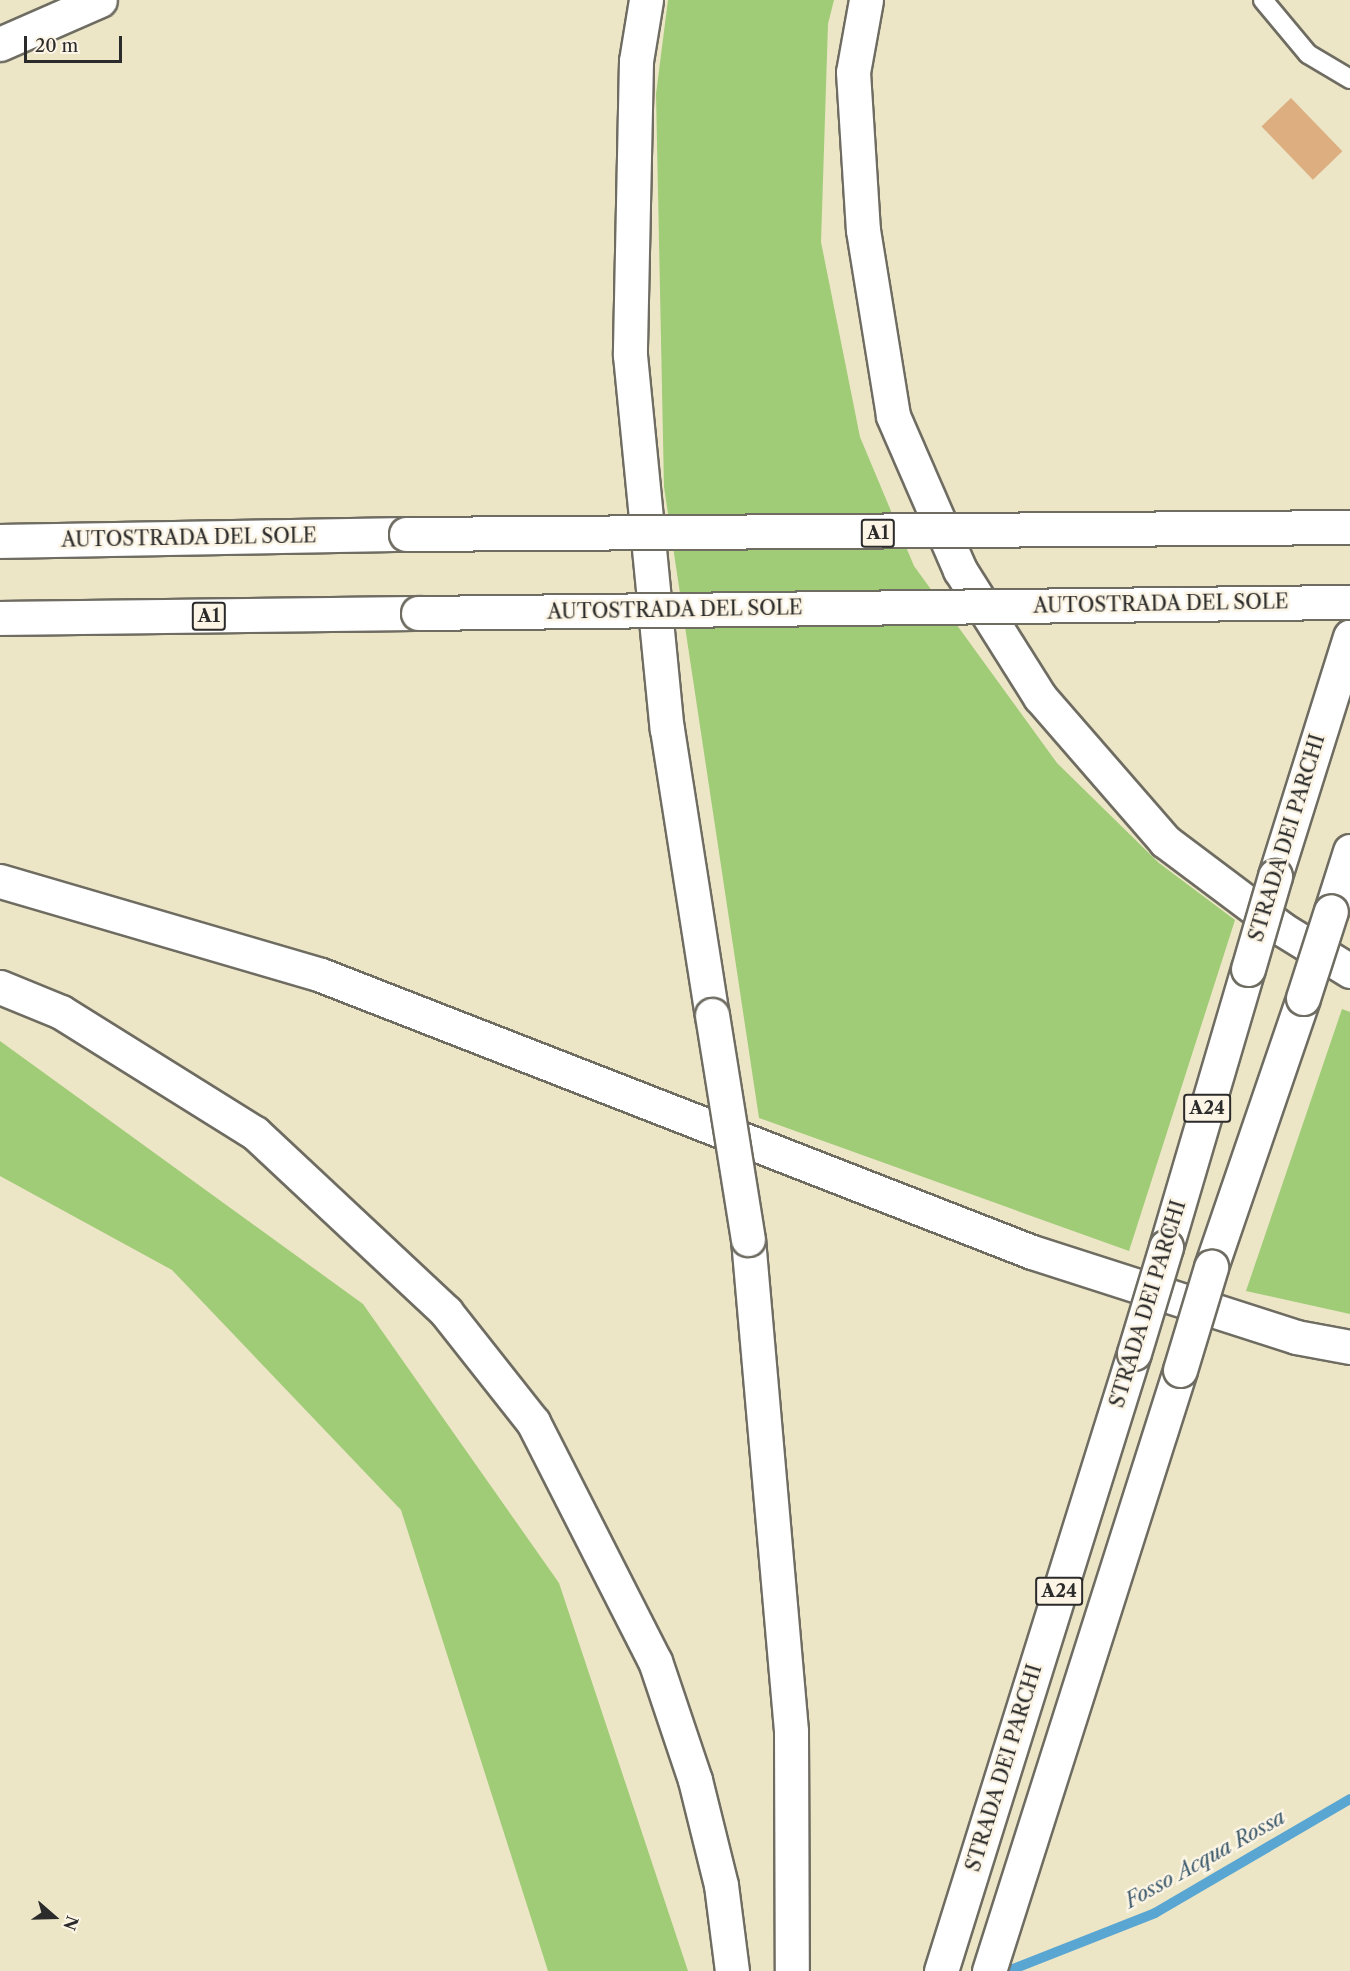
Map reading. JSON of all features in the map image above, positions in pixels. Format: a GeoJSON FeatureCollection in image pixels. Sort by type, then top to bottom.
{"type":"FeatureCollection","features":[{"type":"Feature","properties":{"kind":"highway"},"geometry":{"type":"LineString","coordinates":[[0,44],[100,0]]}},
{"type":"Feature","properties":{"kind":"highway"},"geometry":{"type":"LineString","coordinates":[[646,0],[636,61],[630,355],[667,729],[748,1239],[782,1592],[795,1923],[792,1971]]}},
{"type":"Feature","properties":{"kind":"highway"},"geometry":{"type":"LineString","coordinates":[[866,0],[853,72],[863,230],[889,393],[893,416],[960,570],[1040,697],[1165,841],[1282,929],[1350,971]]}},
{"type":"Feature","properties":{"kind":"highway","name":"AUTOSTRADA DEL SOLE"},"geometry":{"type":"LineString","coordinates":[[0,541],[406,534],[1350,527]]}},
{"type":"Feature","properties":{"kind":"highway","name":"AUTOSTRADA DEL SOLE"},"geometry":{"type":"LineString","coordinates":[[0,618],[1350,602]]}},
{"type":"Feature","properties":{"kind":"highway","name":"STRADA DEI PARCHI"},"geometry":{"type":"LineString","coordinates":[[941,1971],[1134,1353],[1275,876],[1350,636]]}},
{"type":"Feature","properties":{"kind":"highway","name":"A24"},"geometry":{"type":"LineString","coordinates":[[989,1971],[1211,1267],[1303,998],[1350,851]]}},
{"type":"Feature","properties":{"kind":"highway"},"geometry":{"type":"LineString","coordinates":[[0,881],[321,975],[1032,1252],[1296,1336],[1350,1347]]}},
{"type":"Feature","properties":{"kind":"highway"},"geometry":{"type":"LineString","coordinates":[[0,987],[61,1012],[255,1133],[446,1312],[533,1422],[655,1661],[695,1780],[721,1885],[732,1971]]}},
{"type":"Feature","properties":{"kind":"lane"},"geometry":{"type":"LineString","coordinates":[[1263,0],[1308,54],[1350,80]]}},
{"type":"Feature","properties":{"kind":"lane"},"geometry":{"type":"LineString","coordinates":[[1333,689],[1350,616]]}},
{"type":"Feature","properties":{"kind":"green space"},"geometry":{"type":"Polygon","coordinates":[[[668,0],[834,0],[828,24],[821,242],[860,437],[914,566],[1057,763],[1159,863],[1235,920],[1129,1251],[759,1118],[664,487],[656,94],[668,0]]]}},
{"type":"Feature","properties":{"kind":"green space"},"geometry":{"type":"Polygon","coordinates":[[[1342,1009],[1350,1012],[1350,1314],[1246,1291],[1342,1009]]]}},
{"type":"Feature","properties":{"kind":"green space"},"geometry":{"type":"Polygon","coordinates":[[[0,1041],[363,1304],[559,1583],[688,1971],[548,1971],[401,1510],[172,1270],[0,1176],[0,1041]]]}},
{"type":"Feature","properties":{"kind":"building"},"geometry":{"type":"Polygon","coordinates":[[[1291,98],[1342,151],[1313,180],[1262,126],[1291,98]]]}},
{"type":"Feature","properties":{"kind":"waterway","name":"Fosso Acqua Rossa"},"geometry":{"type":"LineString","coordinates":[[1008,1971],[1155,1913],[1350,1799]]}}]}
